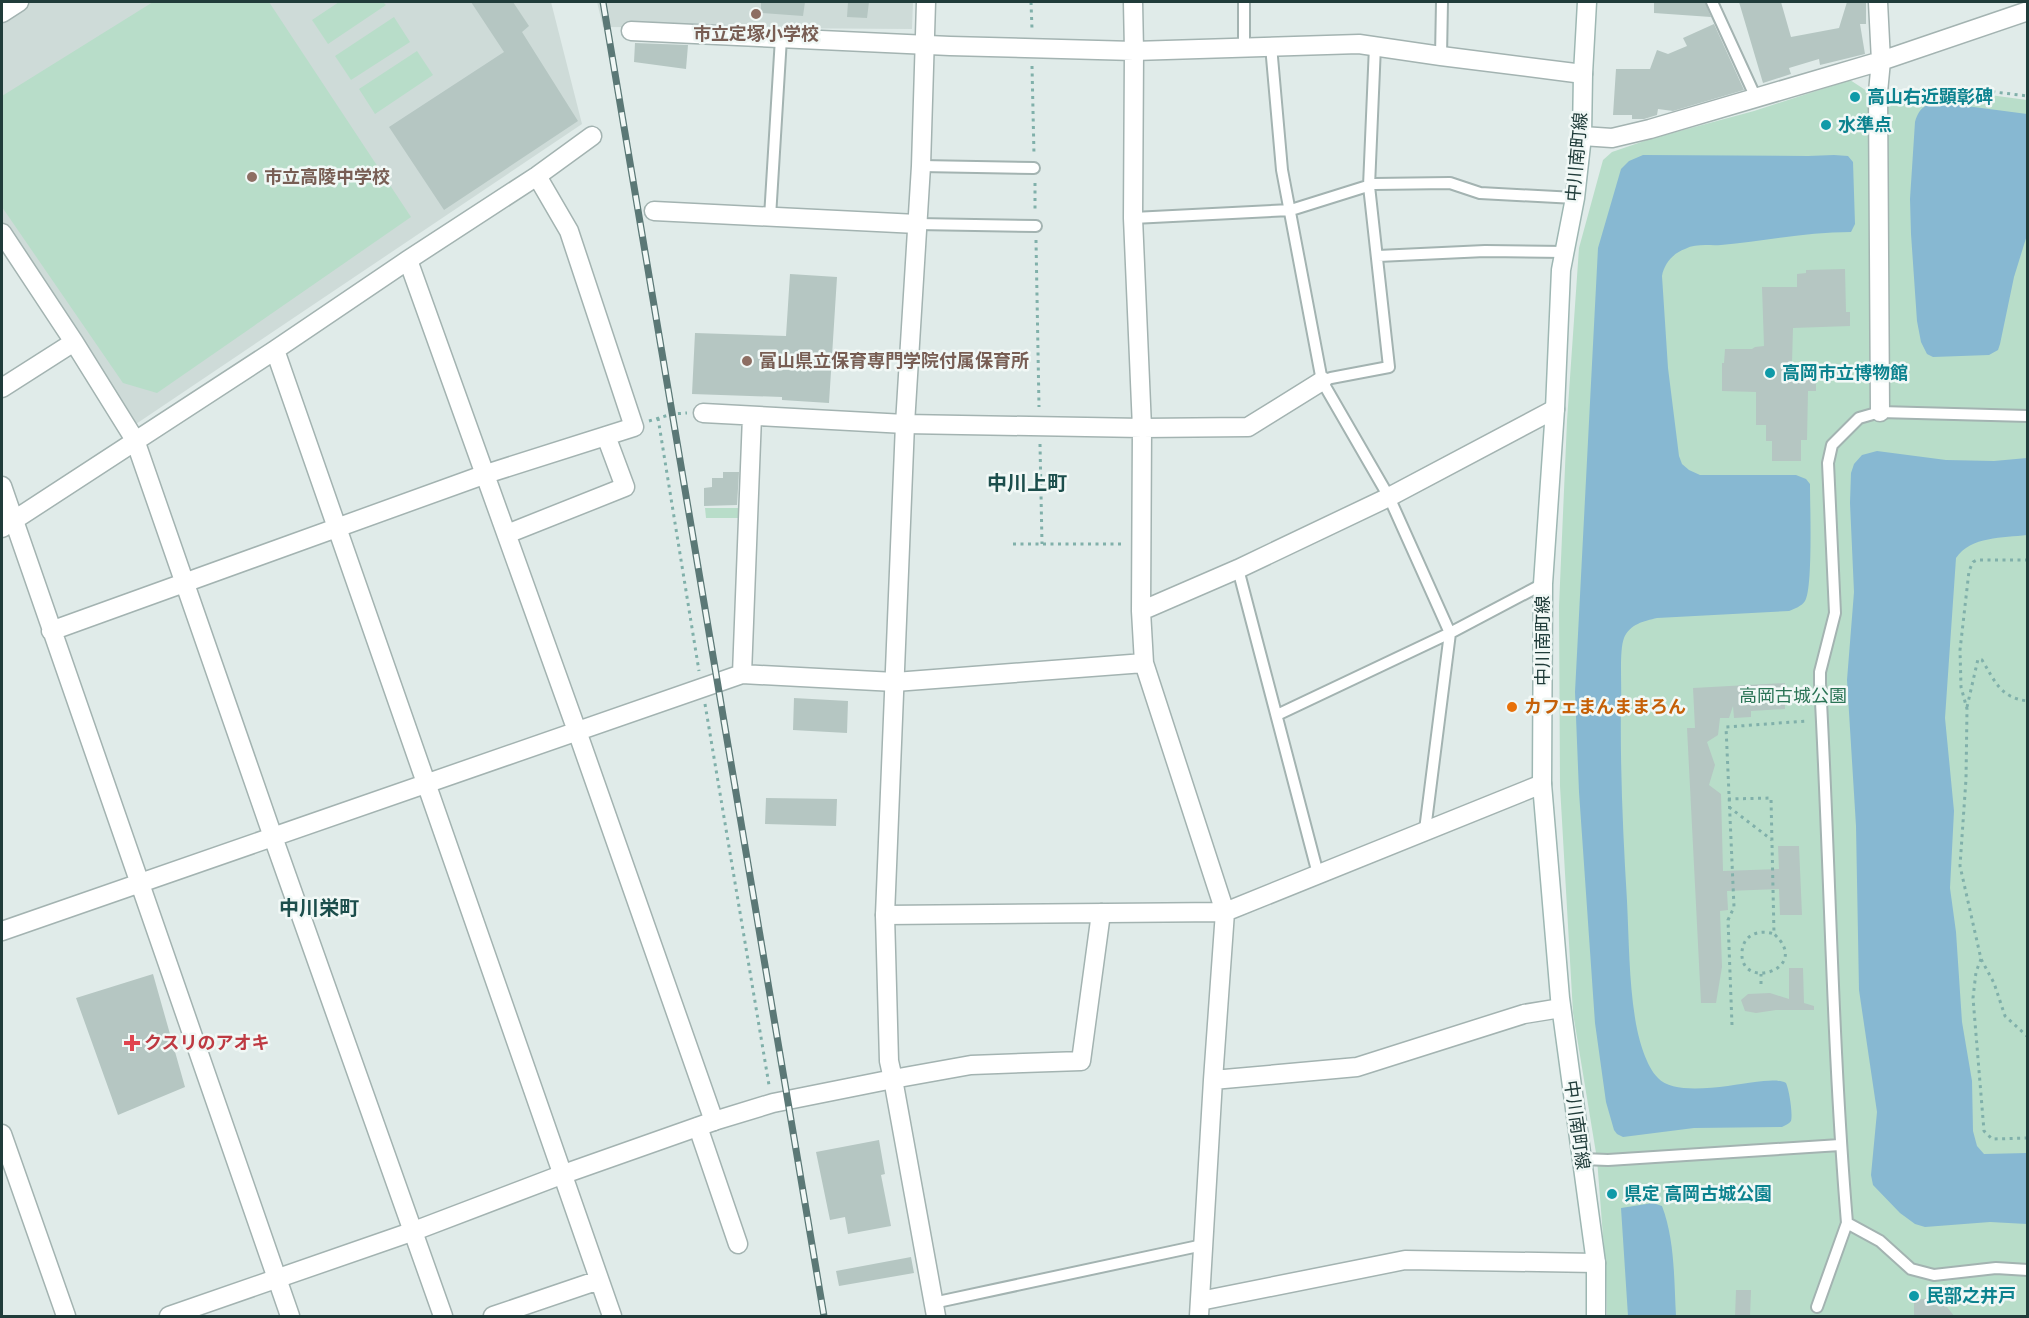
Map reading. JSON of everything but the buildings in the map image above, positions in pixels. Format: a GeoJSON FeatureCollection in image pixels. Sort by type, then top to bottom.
{"type":"FeatureCollection","features":[{"type":"Feature","properties":{"kind":"street"},"geometry":{"type":"LineString","coordinates":[[2,13],[19,2]]}},
{"type":"Feature","properties":{"kind":"street"},"geometry":{"type":"LineString","coordinates":[[926,2],[921,166],[905,424],[885,915],[889,1061],[934,1310]]}},
{"type":"Feature","properties":{"kind":"street"},"geometry":{"type":"LineString","coordinates":[[1132,2],[1133,218],[1142,428],[1141,611],[1144,663],[1225,912],[1200,1309],[1405,1260],[1596,1263]]}},
{"type":"Feature","properties":{"kind":"street","name":"中川南町線"},"geometry":{"type":"LineString","coordinates":[[1587,2],[1582,74],[1582,136],[1575,198],[1561,270],[1555,409],[1543,584],[1542,784],[1561,1008],[1596,1263],[1596,1317]]}},
{"type":"Feature","properties":{"kind":"street"},"geometry":{"type":"LineString","coordinates":[[1878,2],[1881,61],[1878,92],[1880,412]]}},
{"type":"Feature","properties":{"kind":"street"},"geometry":{"type":"LineString","coordinates":[[1582,136],[1615,138],[1650,129],[1881,61],[2028,11]]}},
{"type":"Feature","properties":{"kind":"street"},"geometry":{"type":"LineString","coordinates":[[631,31],[668,29],[781,38],[924,45],[1134,51],[1359,44],[1441,57],[1582,74]]}},
{"type":"Feature","properties":{"kind":"street"},"geometry":{"type":"LineString","coordinates":[[8,524],[537,176],[592,136]]}},
{"type":"Feature","properties":{"kind":"street"},"geometry":{"type":"LineString","coordinates":[[51,631],[486,474],[634,427],[569,231],[537,176]]}},
{"type":"Feature","properties":{"kind":"street"},"geometry":{"type":"LineString","coordinates":[[654,211],[917,225]]}},
{"type":"Feature","properties":{"kind":"street"},"geometry":{"type":"LineString","coordinates":[[2,233],[135,440],[443,1317]]}},
{"type":"Feature","properties":{"kind":"street"},"geometry":{"type":"LineString","coordinates":[[408,260],[578,731],[706,1124],[738,1244]]}},
{"type":"Feature","properties":{"kind":"street"},"geometry":{"type":"LineString","coordinates":[[2,388],[74,342]]}},
{"type":"Feature","properties":{"kind":"street"},"geometry":{"type":"LineString","coordinates":[[275,350],[612,1317]]}},
{"type":"Feature","properties":{"kind":"street"},"geometry":{"type":"LineString","coordinates":[[703,413],[905,424],[1142,428],[1248,427],[1322,381]]}},
{"type":"Feature","properties":{"kind":"street"},"geometry":{"type":"LineString","coordinates":[[1141,611],[1238,569],[1389,497],[1555,409]]}},
{"type":"Feature","properties":{"kind":"street"},"geometry":{"type":"LineString","coordinates":[[742,674],[752,416]]}},
{"type":"Feature","properties":{"kind":"street"},"geometry":{"type":"LineString","coordinates":[[507,534],[625,487],[606,436]]}},
{"type":"Feature","properties":{"kind":"street"},"geometry":{"type":"LineString","coordinates":[[2,486],[8,524],[51,631],[290,1317]]}},
{"type":"Feature","properties":{"kind":"street"},"geometry":{"type":"LineString","coordinates":[[2,931],[742,674],[895,682],[1144,663]]}},
{"type":"Feature","properties":{"kind":"street"},"geometry":{"type":"LineString","coordinates":[[885,915],[1225,912],[1542,784]]}},
{"type":"Feature","properties":{"kind":"street"},"geometry":{"type":"LineString","coordinates":[[169,1317],[414,1231],[561,1175],[773,1103],[971,1065],[1082,1061],[1101,913]]}},
{"type":"Feature","properties":{"kind":"street"},"geometry":{"type":"LineString","coordinates":[[1213,1080],[1357,1067],[1524,1014],[1561,1008]]}},
{"type":"Feature","properties":{"kind":"street"},"geometry":{"type":"LineString","coordinates":[[2,1134],[66,1317]]}},
{"type":"Feature","properties":{"kind":"street"},"geometry":{"type":"LineString","coordinates":[[493,1317],[599,1280]]}},
{"type":"Feature","properties":{"kind":"lane"},"geometry":{"type":"LineString","coordinates":[[1244,2],[1244,47]]}},
{"type":"Feature","properties":{"kind":"lane"},"geometry":{"type":"LineString","coordinates":[[1441,57],[1442,2]]}},
{"type":"Feature","properties":{"kind":"lane"},"geometry":{"type":"LineString","coordinates":[[1712,2],[1756,98]]}},
{"type":"Feature","properties":{"kind":"lane"},"geometry":{"type":"LineString","coordinates":[[770,217],[781,38]]}},
{"type":"Feature","properties":{"kind":"lane"},"geometry":{"type":"LineString","coordinates":[[1271,46],[1282,170],[1322,381],[1389,497],[1450,633],[1425,830]]}},
{"type":"Feature","properties":{"kind":"lane"},"geometry":{"type":"LineString","coordinates":[[1322,381],[1389,367],[1369,186],[1375,46]]}},
{"type":"Feature","properties":{"kind":"lane"},"geometry":{"type":"LineString","coordinates":[[921,166],[1035,168]]}},
{"type":"Feature","properties":{"kind":"lane"},"geometry":{"type":"LineString","coordinates":[[1133,218],[1291,210],[1369,186],[1450,183],[1480,193],[1575,198]]}},
{"type":"Feature","properties":{"kind":"lane"},"geometry":{"type":"LineString","coordinates":[[917,225],[1036,226]]}},
{"type":"Feature","properties":{"kind":"lane"},"geometry":{"type":"LineString","coordinates":[[1378,256],[1485,251],[1565,252]]}},
{"type":"Feature","properties":{"kind":"lane"},"geometry":{"type":"LineString","coordinates":[[1817,1307],[1847,1223],[1840,1145],[1833,1010],[1828,818],[1820,683],[1820,672],[1835,613],[1828,463],[1832,446],[1859,418],[1880,412],[2028,416]]}},
{"type":"Feature","properties":{"kind":"lane"},"geometry":{"type":"LineString","coordinates":[[1238,569],[1318,874]]}},
{"type":"Feature","properties":{"kind":"lane"},"geometry":{"type":"LineString","coordinates":[[1277,715],[1450,633],[1543,584]]}},
{"type":"Feature","properties":{"kind":"lane"},"geometry":{"type":"LineString","coordinates":[[1582,1159],[1608,1160],[1840,1145]]}},
{"type":"Feature","properties":{"kind":"lane"},"geometry":{"type":"LineString","coordinates":[[1847,1223],[1880,1241],[1911,1269],[1934,1275],[1996,1268],[2028,1270]]}},
{"type":"Feature","properties":{"kind":"lane"},"geometry":{"type":"LineString","coordinates":[[934,1310],[1203,1245]]}},
{"type":"Feature","properties":{"kind":"path"},"geometry":{"type":"LineString","coordinates":[[1031,2],[1042,544]]}},
{"type":"Feature","properties":{"kind":"path"},"geometry":{"type":"LineString","coordinates":[[1878,92],[1961,88],[2028,96]]}},
{"type":"Feature","properties":{"kind":"path"},"geometry":{"type":"LineString","coordinates":[[634,427],[672,414],[703,413]]}},
{"type":"Feature","properties":{"kind":"path"},"geometry":{"type":"LineString","coordinates":[[658,418],[773,1103]]}},
{"type":"Feature","properties":{"kind":"path"},"geometry":{"type":"LineString","coordinates":[[1013,544],[1141,544]]}},
{"type":"Feature","properties":{"kind":"path"},"geometry":{"type":"LineString","coordinates":[[1967,709],[1961,687],[1960,650],[1970,566],[1977,560],[2028,560]]}},
{"type":"Feature","properties":{"kind":"path"},"geometry":{"type":"LineString","coordinates":[[2028,701],[2016,700],[2004,694],[1982,660],[1978,659],[1967,709],[1966,779],[1960,866],[1981,959],[1994,983],[2005,1016],[2028,1036]]}},
{"type":"Feature","properties":{"kind":"path"},"geometry":{"type":"LineString","coordinates":[[1732,1025],[1728,920],[1734,907],[1726,727],[1809,720]]}},
{"type":"Feature","properties":{"kind":"path"},"geometry":{"type":"LineString","coordinates":[[1728,799],[1771,798],[1774,934]]}},
{"type":"Feature","properties":{"kind":"path"},"geometry":{"type":"LineString","coordinates":[[1729,807],[1772,840]]}},
{"type":"Feature","properties":{"kind":"path"},"geometry":{"type":"LineString","coordinates":[[1766,931],[1774,934],[1781,940],[1785,949],[1784,959],[1771,973],[1753,972],[1746,966],[1743,959],[1744,942],[1757,932],[1766,931]]}},
{"type":"Feature","properties":{"kind":"path"},"geometry":{"type":"LineString","coordinates":[[1981,959],[1976,972],[1973,998],[1984,1131],[1992,1139],[2028,1138]]}},
{"type":"Feature","properties":{"kind":"path"},"geometry":{"type":"LineString","coordinates":[[1761,974],[1761,984]]}},
{"type":"Feature","properties":{"kind":"shaded area","name":"市立高陵中学校"},"geometry":{"type":"Polygon","coordinates":[[[25,2],[551,2],[582,124],[133,426],[2,230],[2,17],[25,2]]]}},
{"type":"Feature","properties":{"kind":"shaded area","name":"市立定塚小学校"},"geometry":{"type":"Polygon","coordinates":[[[597,2],[913,2],[912,29],[603,27],[597,2]]]}},
{"type":"Feature","properties":{"kind":"green space","name":"市立高陵中学校"},"geometry":{"type":"Polygon","coordinates":[[[153,2],[269,2],[411,217],[157,393],[123,383],[2,207],[2,96],[153,2]]]}},
{"type":"Feature","properties":{"kind":"green space"},"geometry":{"type":"Polygon","coordinates":[[[339,2],[383,2],[386,5],[328,44],[312,20],[339,2]]]}},
{"type":"Feature","properties":{"kind":"green space"},"geometry":{"type":"Polygon","coordinates":[[[394,17],[410,42],[351,80],[335,56],[394,17]]]}},
{"type":"Feature","properties":{"kind":"green space"},"geometry":{"type":"Polygon","coordinates":[[[417,51],[433,75],[375,114],[359,89],[417,51]]]}},
{"type":"Feature","properties":{"kind":"green space","name":"高岡古城公園"},"geometry":{"type":"Polygon","coordinates":[[[1850,80],[1870,93],[1960,91],[2027,100],[2027,1316],[1607,1316],[1597,1159],[1573,1013],[1560,786],[1559,606],[1567,421],[1579,248],[1603,160],[1612,152],[1650,139],[1754,111],[1850,80]]]}},
{"type":"Feature","properties":{"kind":"green space"},"geometry":{"type":"Polygon","coordinates":[[[705,508],[746,508],[745,518],[706,518],[705,508]]]}},
{"type":"Feature","properties":{"kind":"water"},"geometry":{"type":"Polygon","coordinates":[[[1951,104],[2027,114],[2027,235],[2014,277],[2000,344],[1998,350],[1989,355],[1933,357],[1927,354],[1921,342],[1917,321],[1910,199],[1915,122],[1920,110],[1928,105],[1951,104]]]}},
{"type":"Feature","properties":{"kind":"water"},"geometry":{"type":"Polygon","coordinates":[[[1643,155],[1848,156],[1853,162],[1855,224],[1851,232],[1818,233],[1721,245],[1694,246],[1673,256],[1663,272],[1668,368],[1679,456],[1682,464],[1700,475],[1796,475],[1806,479],[1810,484],[1810,564],[1808,593],[1805,601],[1789,611],[1657,618],[1634,626],[1624,638],[1621,660],[1621,776],[1630,963],[1636,1024],[1647,1060],[1654,1073],[1666,1084],[1677,1087],[1704,1088],[1767,1081],[1783,1082],[1786,1083],[1788,1090],[1791,1121],[1782,1127],[1694,1128],[1623,1137],[1614,1130],[1606,1102],[1595,1023],[1579,792],[1575,692],[1598,248],[1621,169],[1629,161],[1643,155]]]}},
{"type":"Feature","properties":{"kind":"water"},"geometry":{"type":"Polygon","coordinates":[[[1877,451],[1946,460],[1994,461],[2027,458],[2027,535],[1988,539],[1970,546],[1956,558],[1945,718],[1954,811],[1950,888],[1956,932],[1962,1022],[1972,1081],[1973,1131],[1977,1146],[1984,1154],[2027,1153],[2027,1224],[1990,1222],[1925,1227],[1915,1224],[1900,1213],[1873,1185],[1871,1175],[1877,1112],[1859,990],[1856,826],[1847,680],[1854,592],[1851,473],[1854,464],[1862,455],[1877,451]]]}},
{"type":"Feature","properties":{"kind":"water"},"geometry":{"type":"Polygon","coordinates":[[[1653,1203],[1662,1206],[1669,1233],[1676,1316],[1628,1316],[1621,1208],[1653,1203]]]}},
{"type":"Feature","properties":{"kind":"railway"},"geometry":{"type":"LineString","coordinates":[[603,2],[824,1316]]}},
{"type":"Feature","properties":{"kind":"place","name":"市立定塚小学校"},"geometry":{"type":"Point","coordinates":[756,14]}},
{"type":"Feature","properties":{"kind":"place","name":"高山右近顕彰碑"},"geometry":{"type":"Point","coordinates":[1855,97]}},
{"type":"Feature","properties":{"kind":"place","name":"水準点"},"geometry":{"type":"Point","coordinates":[1826,125]}},
{"type":"Feature","properties":{"kind":"place","name":"市立高陵中学校"},"geometry":{"type":"Point","coordinates":[252,177]}},
{"type":"Feature","properties":{"kind":"place","name":"富山県立保育専門学院付属保育所"},"geometry":{"type":"Point","coordinates":[747,361]}},
{"type":"Feature","properties":{"kind":"place","name":"高岡市立博物館"},"geometry":{"type":"Point","coordinates":[1770,373]}},
{"type":"Feature","properties":{"kind":"place","name":"カフェまんままろん"},"geometry":{"type":"Point","coordinates":[1512,707]}},
{"type":"Feature","properties":{"kind":"place","name":"クスリのアオキ"},"geometry":{"type":"Point","coordinates":[132,1043]}},
{"type":"Feature","properties":{"kind":"place","name":"県定 高岡古城公園"},"geometry":{"type":"Point","coordinates":[1612,1194]}},
{"type":"Feature","properties":{"kind":"place","name":"民部之井戸"},"geometry":{"type":"Point","coordinates":[1914,1296]}},
{"type":"Feature","properties":{"kind":"district","name":"中川上町"},"geometry":{"type":"Point","coordinates":[1027,483]}},
{"type":"Feature","properties":{"kind":"district","name":"中川栄町"},"geometry":{"type":"Point","coordinates":[319,908]}}]}
